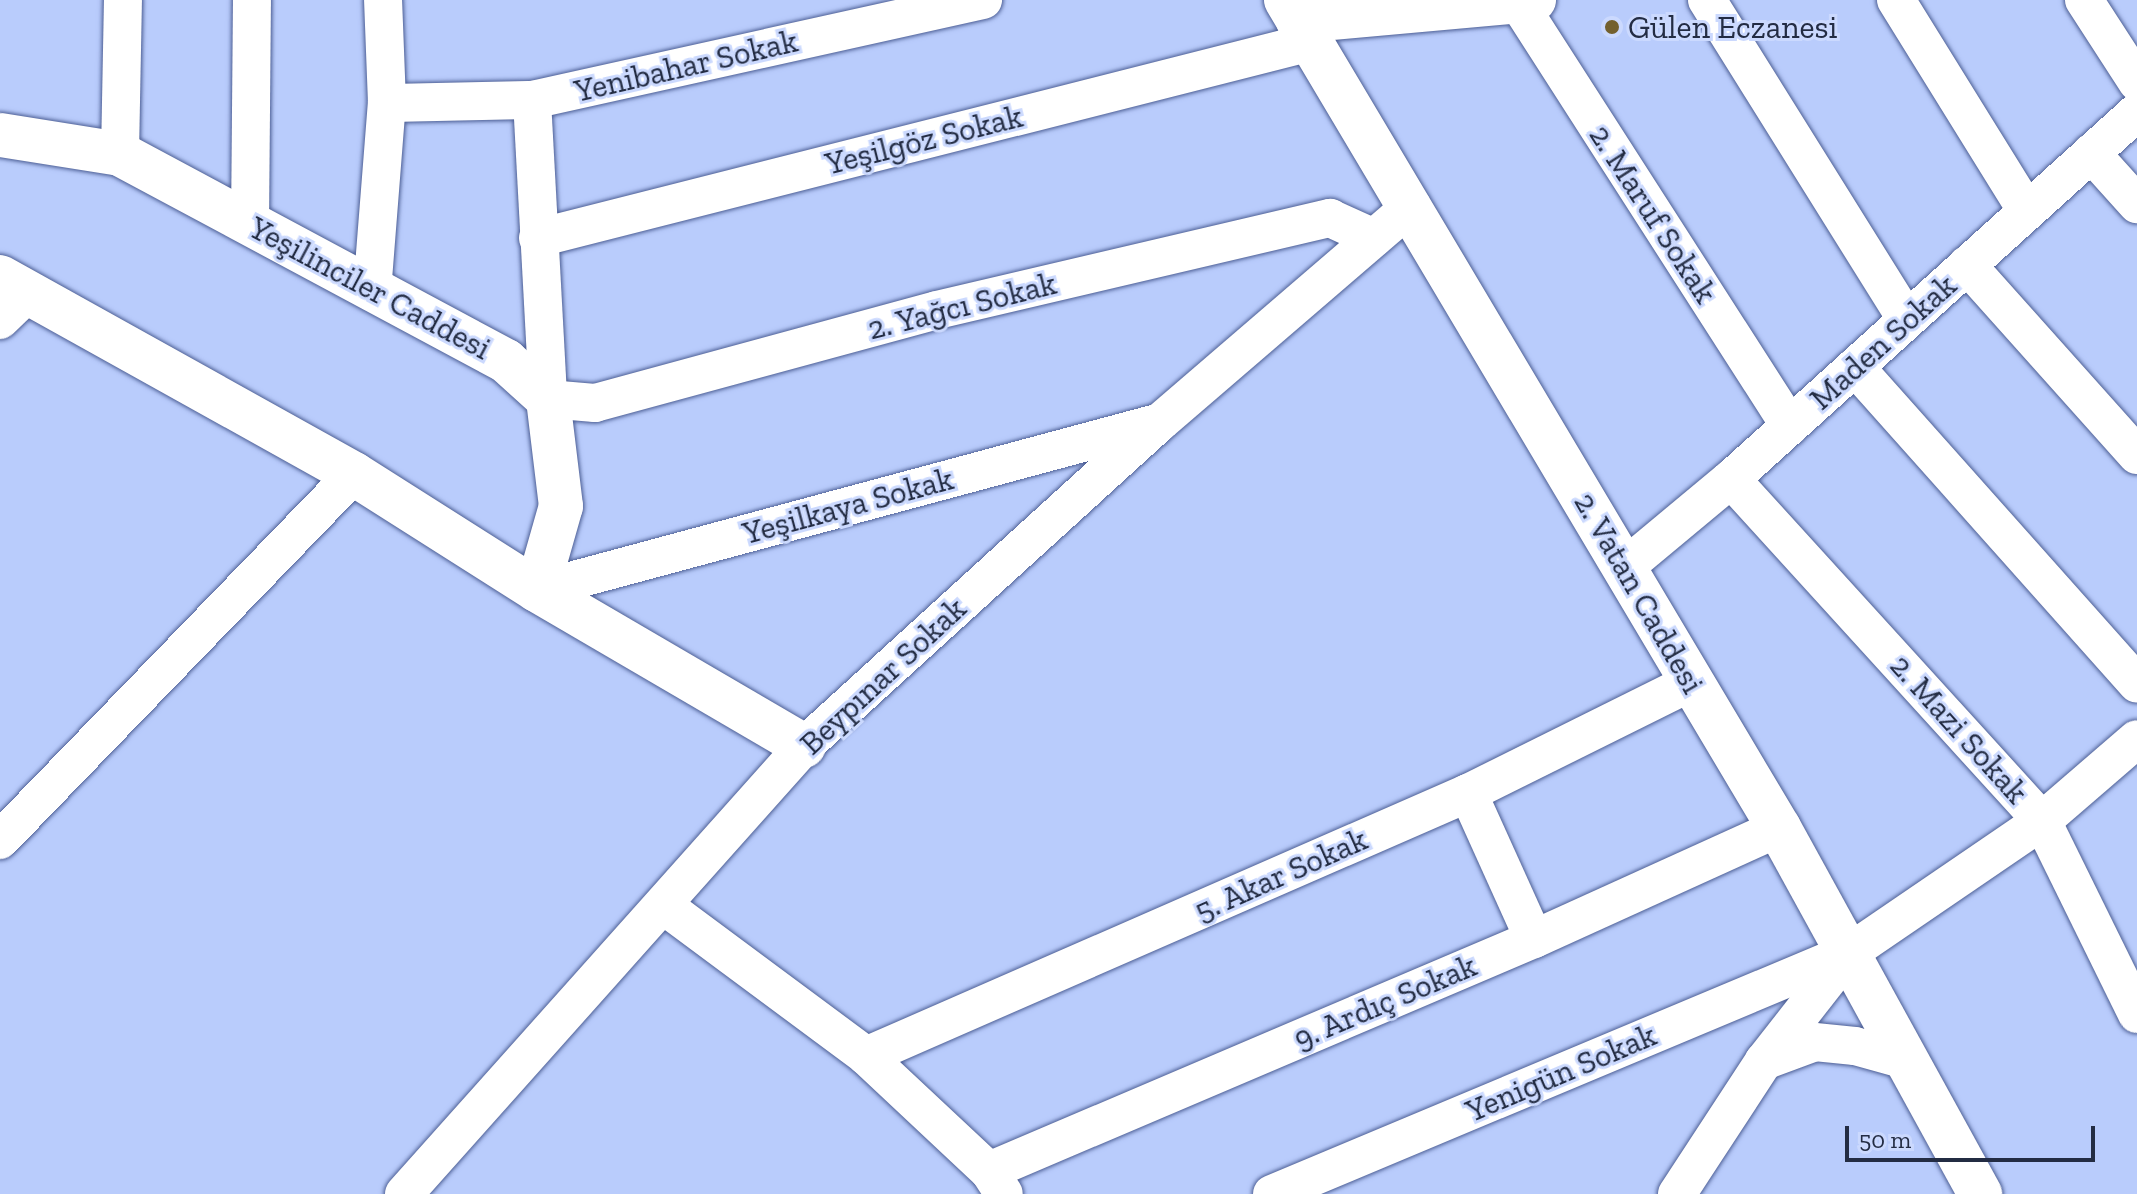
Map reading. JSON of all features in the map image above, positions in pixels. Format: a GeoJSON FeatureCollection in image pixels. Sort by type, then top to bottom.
{"type":"FeatureCollection","features":[{"type":"Feature","properties":{"kind":"main road"},"geometry":{"type":"LineString","coordinates":[[1298,21],[1526,1]]}},
{"type":"Feature","properties":{"kind":"main road","name":"2. Vatan Caddesi"},"geometry":{"type":"LineString","coordinates":[[1298,21],[1779,828],[1850,952],[1980,1194]]}},
{"type":"Feature","properties":{"kind":"main road","name":"Yeşilinciler Caddesi"},"geometry":{"type":"LineString","coordinates":[[0,135],[120,154],[372,292],[506,361],[548,399]]}},
{"type":"Feature","properties":{"kind":"main road"},"geometry":{"type":"LineString","coordinates":[[9,297],[354,474],[537,590],[804,746]]}},
{"type":"Feature","properties":{"kind":"main road"},"geometry":{"type":"LineString","coordinates":[[537,590],[561,506],[548,399]]}},
{"type":"Feature","properties":{"kind":"street"},"geometry":{"type":"LineString","coordinates":[[120,154],[123,0]]}},
{"type":"Feature","properties":{"kind":"street"},"geometry":{"type":"LineString","coordinates":[[250,225],[252,0]]}},
{"type":"Feature","properties":{"kind":"street"},"geometry":{"type":"LineString","coordinates":[[372,292],[387,103],[383,0]]}},
{"type":"Feature","properties":{"kind":"street","name":"Yenibahar Sokak"},"geometry":{"type":"LineString","coordinates":[[387,103],[532,100],[983,0]]}},
{"type":"Feature","properties":{"kind":"street"},"geometry":{"type":"LineString","coordinates":[[1707,0],[1907,320]]}},
{"type":"Feature","properties":{"kind":"street"},"geometry":{"type":"LineString","coordinates":[[1896,0],[2027,211]]}},
{"type":"Feature","properties":{"kind":"street"},"geometry":{"type":"LineString","coordinates":[[2084,0],[2137,82]]}},
{"type":"Feature","properties":{"kind":"street","name":"2. Maruf Sokak"},"geometry":{"type":"LineString","coordinates":[[1526,1],[1790,426]]}},
{"type":"Feature","properties":{"kind":"street","name":"Yeşilgöz Sokak"},"geometry":{"type":"LineString","coordinates":[[538,238],[1298,21]]}},
{"type":"Feature","properties":{"kind":"street"},"geometry":{"type":"LineString","coordinates":[[532,100],[548,399]]}},
{"type":"Feature","properties":{"kind":"street","name":"Maden Sokak"},"geometry":{"type":"LineString","coordinates":[[1624,568],[1731,479],[2137,112]]}},
{"type":"Feature","properties":{"kind":"street"},"geometry":{"type":"LineString","coordinates":[[2091,153],[2137,204]]}},
{"type":"Feature","properties":{"kind":"street","name":"Beypınar Sokak"},"geometry":{"type":"LineString","coordinates":[[404,1194],[804,746],[1159,423],[1411,206]]}},
{"type":"Feature","properties":{"kind":"street","name":"2. Yağcı Sokak"},"geometry":{"type":"LineString","coordinates":[[548,399],[595,403],[937,310],[1330,218],[1374,238]]}},
{"type":"Feature","properties":{"kind":"street"},"geometry":{"type":"LineString","coordinates":[[1967,265],[2137,455]]}},
{"type":"Feature","properties":{"kind":"street"},"geometry":{"type":"LineString","coordinates":[[1855,367],[2137,683]]}},
{"type":"Feature","properties":{"kind":"street","name":"Yeşilkaya Sokak"},"geometry":{"type":"LineString","coordinates":[[537,590],[1159,423]]}},
{"type":"Feature","properties":{"kind":"street"},"geometry":{"type":"LineString","coordinates":[[0,840],[354,474]]}},
{"type":"Feature","properties":{"kind":"street","name":"2. Mazi Sokak"},"geometry":{"type":"LineString","coordinates":[[1731,479],[2042,821],[2137,1014]]}},
{"type":"Feature","properties":{"kind":"street","name":"5. Akar Sokak"},"geometry":{"type":"LineString","coordinates":[[866,1056],[1468,793],[1690,683]]}},
{"type":"Feature","properties":{"kind":"street"},"geometry":{"type":"LineString","coordinates":[[1677,1194],[1764,1061],[1850,952],[2042,821],[2137,739]]}},
{"type":"Feature","properties":{"kind":"street"},"geometry":{"type":"LineString","coordinates":[[1468,793],[1534,939]]}},
{"type":"Feature","properties":{"kind":"street","name":"9. Ardıç Sokak"},"geometry":{"type":"LineString","coordinates":[[997,1182],[1779,828]]}},
{"type":"Feature","properties":{"kind":"street"},"geometry":{"type":"LineString","coordinates":[[663,905],[866,1056],[997,1182]]}},
{"type":"Feature","properties":{"kind":"street","name":"Yenigün Sokak"},"geometry":{"type":"LineString","coordinates":[[1272,1194],[1850,952]]}},
{"type":"Feature","properties":{"kind":"street"},"geometry":{"type":"LineString","coordinates":[[1764,1061],[1815,1042],[1855,1046],[1909,1061]]}},
{"type":"Feature","properties":{"kind":"place","name":"Gülen Eczanesi"},"geometry":{"type":"Point","coordinates":[1612,27]}}]}
